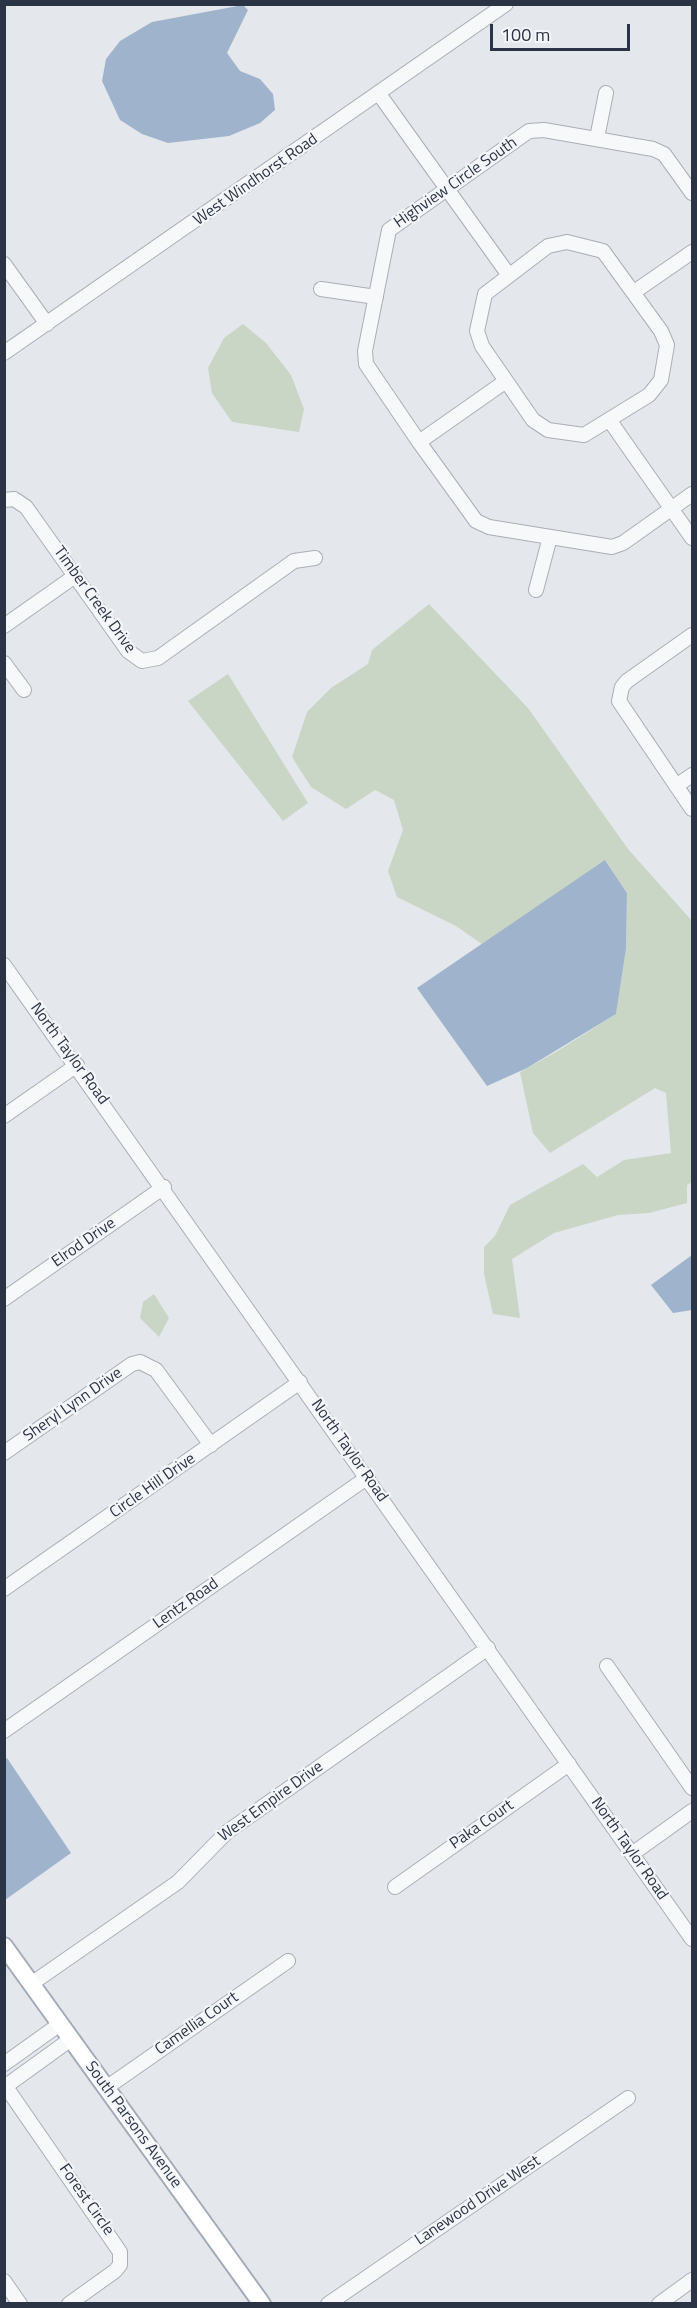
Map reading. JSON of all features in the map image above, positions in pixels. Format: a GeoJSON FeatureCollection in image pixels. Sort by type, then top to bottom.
{"type":"FeatureCollection","features":[{"type":"Feature","properties":{"kind":"main road","name":"South Parsons Avenue"},"geometry":{"type":"LineString","coordinates":[[4,1946],[262,2304]]}},
{"type":"Feature","properties":{"kind":"street","name":"West Windhorst Road"},"geometry":{"type":"LineString","coordinates":[[4,353],[506,4]]}},
{"type":"Feature","properties":{"kind":"street"},"geometry":{"type":"LineString","coordinates":[[597,138],[606,93]]}},
{"type":"Feature","properties":{"kind":"street"},"geometry":{"type":"LineString","coordinates":[[379,94],[508,274]]}},
{"type":"Feature","properties":{"kind":"street","name":"Highview Circle South"},"geometry":{"type":"LineString","coordinates":[[693,193],[664,154],[653,149],[544,130],[529,131],[446,187],[389,230],[365,351],[366,364],[418,442],[476,521],[489,527],[612,547],[623,543],[693,494]]}},
{"type":"Feature","properties":{"kind":"street"},"geometry":{"type":"LineString","coordinates":[[567,242],[603,251],[661,331],[667,345],[661,380],[649,395],[584,435],[548,430],[533,420],[482,346],[477,331],[485,294],[508,274],[548,246],[567,242]]}},
{"type":"Feature","properties":{"kind":"street"},"geometry":{"type":"LineString","coordinates":[[634,292],[693,252]]}},
{"type":"Feature","properties":{"kind":"street"},"geometry":{"type":"LineString","coordinates":[[4,264],[47,324]]}},
{"type":"Feature","properties":{"kind":"street"},"geometry":{"type":"LineString","coordinates":[[321,289],[376,297]]}},
{"type":"Feature","properties":{"kind":"street"},"geometry":{"type":"LineString","coordinates":[[418,442],[506,381]]}},
{"type":"Feature","properties":{"kind":"street"},"geometry":{"type":"LineString","coordinates":[[610,421],[693,538]]}},
{"type":"Feature","properties":{"kind":"street","name":"Timber Creek Drive"},"geometry":{"type":"LineString","coordinates":[[4,500],[14,500],[26,507],[128,651],[135,658],[151,661],[294,561],[315,558]]}},
{"type":"Feature","properties":{"kind":"street"},"geometry":{"type":"LineString","coordinates":[[536,590],[550,537]]}},
{"type":"Feature","properties":{"kind":"street"},"geometry":{"type":"LineString","coordinates":[[4,626],[75,576]]}},
{"type":"Feature","properties":{"kind":"street"},"geometry":{"type":"LineString","coordinates":[[693,634],[627,681],[619,694],[622,708],[693,809]]}},
{"type":"Feature","properties":{"kind":"street"},"geometry":{"type":"LineString","coordinates":[[4,663],[24,690]]}},
{"type":"Feature","properties":{"kind":"street"},"geometry":{"type":"LineString","coordinates":[[676,786],[693,775]]}},
{"type":"Feature","properties":{"kind":"street","name":"North Taylor Road"},"geometry":{"type":"LineString","coordinates":[[6,968],[164,1186],[693,1939]]}},
{"type":"Feature","properties":{"kind":"street"},"geometry":{"type":"LineString","coordinates":[[4,1116],[76,1065]]}},
{"type":"Feature","properties":{"kind":"street","name":"Elrod Drive"},"geometry":{"type":"LineString","coordinates":[[4,1299],[164,1186]]}},
{"type":"Feature","properties":{"kind":"street","name":"Sheryl Lynn Drive"},"geometry":{"type":"LineString","coordinates":[[4,1453],[132,1364],[140,1362],[156,1370],[211,1445]]}},
{"type":"Feature","properties":{"kind":"street","name":"Circle Hill Drive"},"geometry":{"type":"LineString","coordinates":[[4,1589],[300,1382]]}},
{"type":"Feature","properties":{"kind":"street","name":"Lentz Road"},"geometry":{"type":"LineString","coordinates":[[4,1731],[368,1477]]}},
{"type":"Feature","properties":{"kind":"street","name":"West Empire Drive"},"geometry":{"type":"LineString","coordinates":[[31,1984],[177,1882],[227,1832],[488,1648]]}},
{"type":"Feature","properties":{"kind":"street"},"geometry":{"type":"LineString","coordinates":[[607,1666],[693,1788]]}},
{"type":"Feature","properties":{"kind":"street","name":"Paka Court"},"geometry":{"type":"LineString","coordinates":[[395,1887],[569,1764]]}},
{"type":"Feature","properties":{"kind":"street"},"geometry":{"type":"LineString","coordinates":[[632,1854],[693,1811]]}},
{"type":"Feature","properties":{"kind":"street","name":"Camellia Court"},"geometry":{"type":"LineString","coordinates":[[106,2088],[288,1961]]}},
{"type":"Feature","properties":{"kind":"street"},"geometry":{"type":"LineString","coordinates":[[4,2064],[60,2024]]}},
{"type":"Feature","properties":{"kind":"street","name":"Forest Circle"},"geometry":{"type":"LineString","coordinates":[[69,2304],[115,2271],[120,2265],[120,2252],[5,2085],[71,2039]]}},
{"type":"Feature","properties":{"kind":"street","name":"Lanewood Drive West"},"geometry":{"type":"LineString","coordinates":[[328,2304],[628,2098]]}},
{"type":"Feature","properties":{"kind":"street"},"geometry":{"type":"LineString","coordinates":[[659,2304],[693,2280]]}},
{"type":"Feature","properties":{"kind":"street"},"geometry":{"type":"LineString","coordinates":[[4,2281],[20,2304]]}},
{"type":"Feature","properties":{"kind":"green space"},"geometry":{"type":"Polygon","coordinates":[[[243,324],[266,343],[291,375],[304,409],[299,432],[232,422],[212,393],[208,368],[224,338],[243,324]]]}},
{"type":"Feature","properties":{"kind":"green space"},"geometry":{"type":"Polygon","coordinates":[[[429,604],[528,708],[628,849],[692,921],[692,1182],[687,1185],[687,1203],[649,1213],[618,1215],[554,1233],[512,1259],[520,1318],[493,1314],[484,1274],[484,1247],[495,1236],[510,1205],[583,1164],[597,1177],[624,1160],[671,1153],[666,1093],[655,1088],[550,1153],[533,1133],[520,1072],[616,1014],[626,949],[627,893],[606,861],[482,944],[456,926],[397,897],[388,871],[403,830],[394,800],[375,790],[346,809],[311,787],[292,757],[307,712],[331,688],[368,664],[372,650],[429,604]]]}},
{"type":"Feature","properties":{"kind":"green space"},"geometry":{"type":"Polygon","coordinates":[[[228,674],[308,803],[283,821],[188,701],[228,674]]]}},
{"type":"Feature","properties":{"kind":"green space"},"geometry":{"type":"Polygon","coordinates":[[[154,1294],[169,1318],[159,1337],[140,1318],[143,1302],[154,1294]]]}},
{"type":"Feature","properties":{"kind":"water"},"geometry":{"type":"Polygon","coordinates":[[[243,5],[248,10],[227,53],[240,71],[260,79],[273,94],[275,110],[260,123],[229,136],[168,143],[142,134],[120,120],[102,81],[106,59],[120,41],[152,22],[243,5]]]}},
{"type":"Feature","properties":{"kind":"water"},"geometry":{"type":"Polygon","coordinates":[[[605,860],[627,893],[626,949],[616,1014],[527,1068],[487,1086],[417,988],[605,860]]]}},
{"type":"Feature","properties":{"kind":"water"},"geometry":{"type":"Polygon","coordinates":[[[692,1255],[692,1310],[673,1313],[651,1285],[692,1255]]]}},
{"type":"Feature","properties":{"kind":"water"},"geometry":{"type":"Polygon","coordinates":[[[7,1758],[71,1853],[5,1900],[4,1760],[7,1758]]]}}]}
